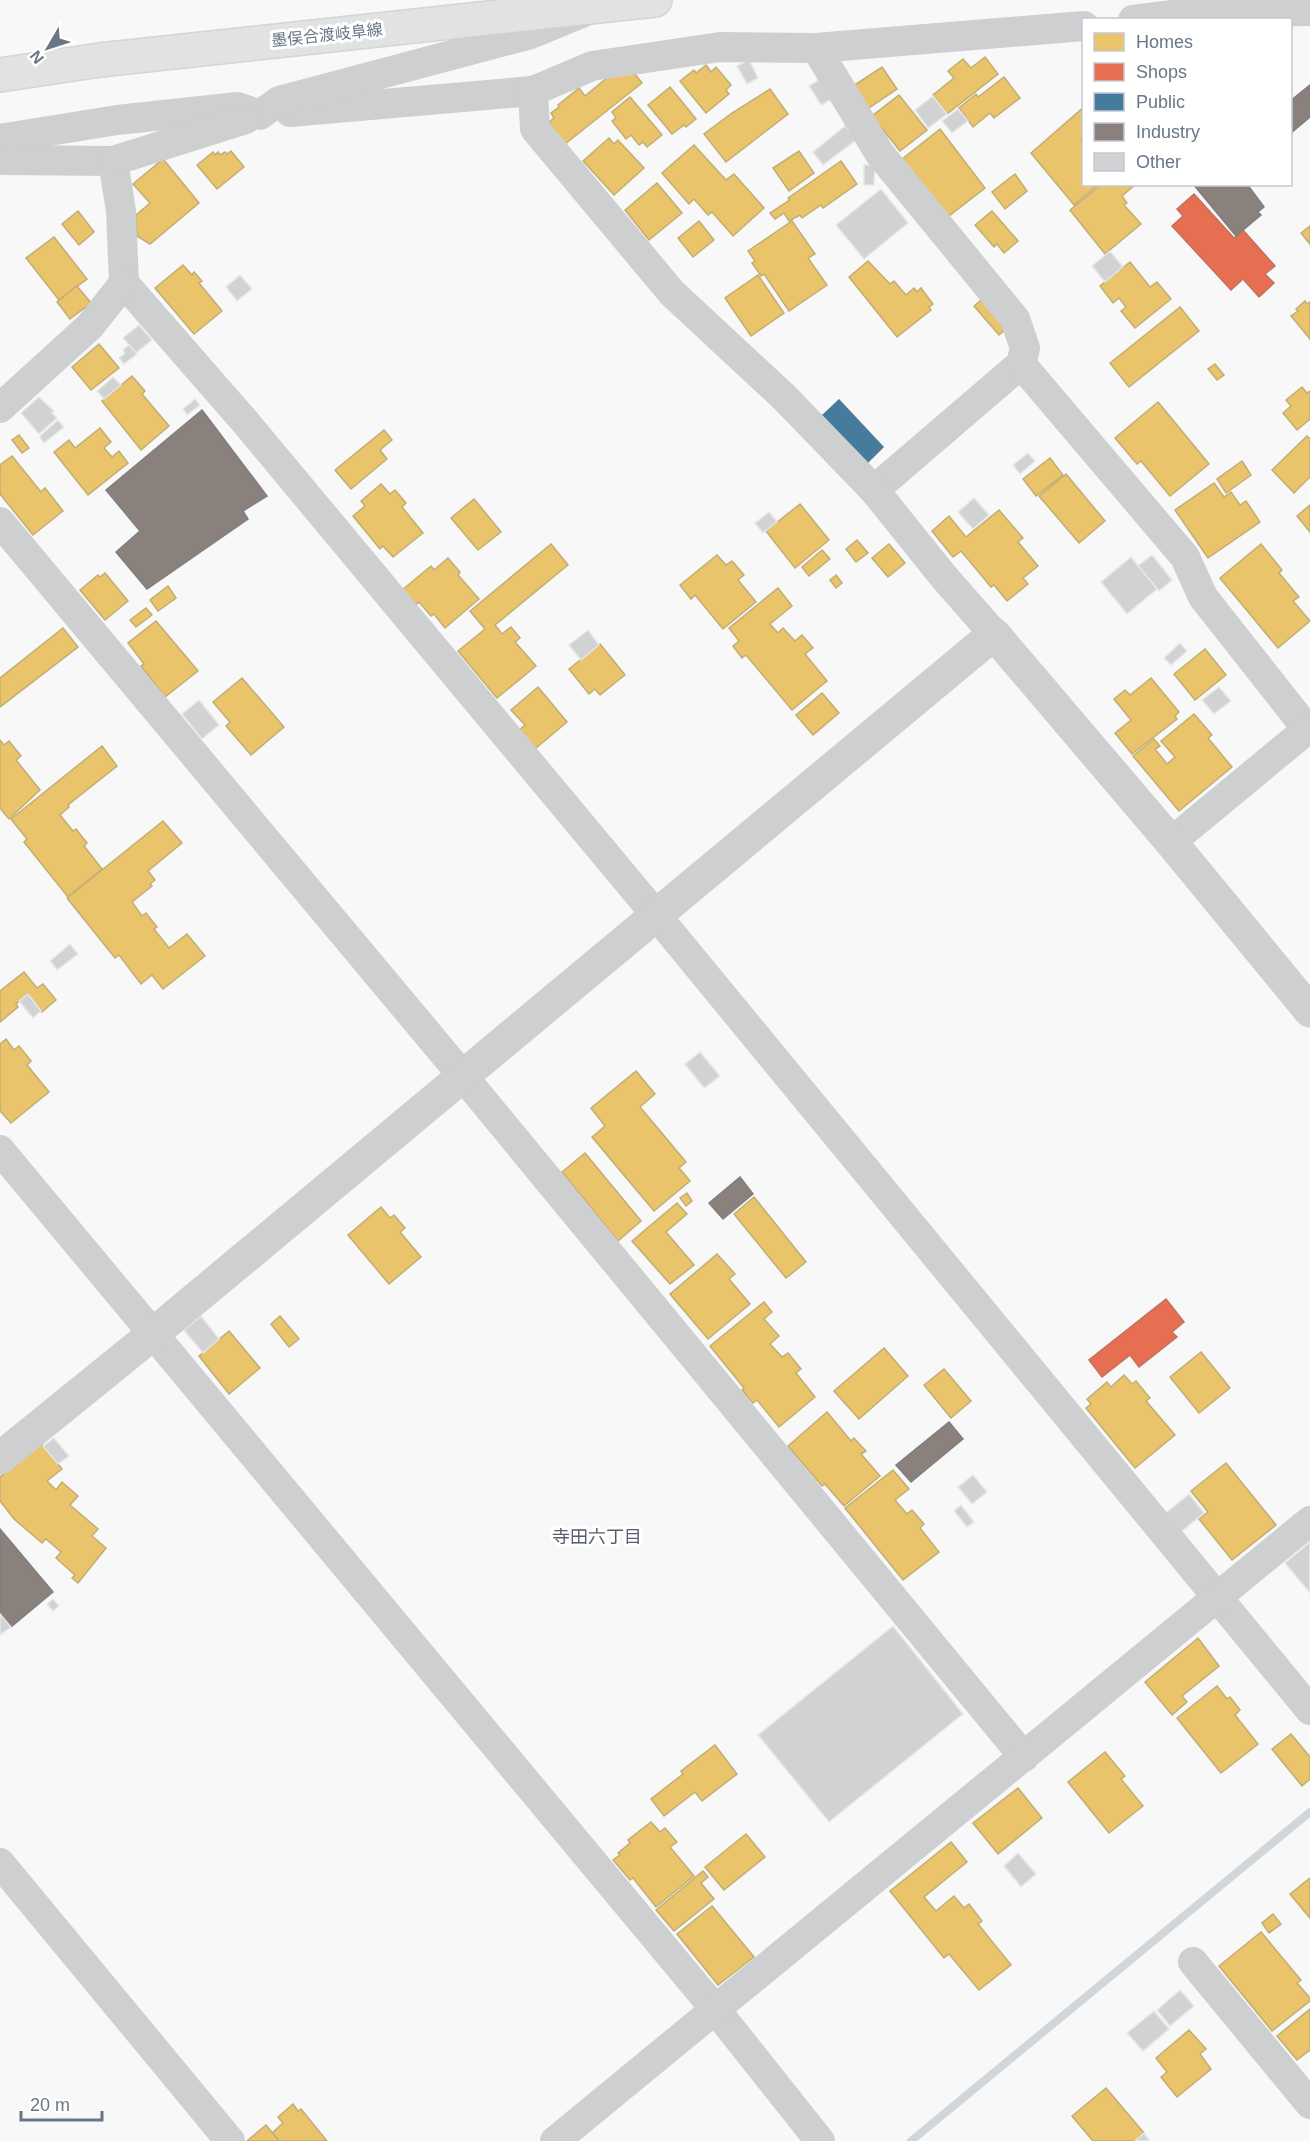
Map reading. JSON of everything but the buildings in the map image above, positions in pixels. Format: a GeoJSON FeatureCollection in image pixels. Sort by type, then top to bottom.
{"type":"FeatureCollection","features":[{"type":"Feature","properties":{"kind":"main road","name":"墨俣合渡岐阜線"},"geometry":{"type":"LineString","coordinates":[[0,75],[100,60],[655,0]]}},
{"type":"Feature","properties":{"kind":"street"},"geometry":{"type":"LineString","coordinates":[[260,115],[279,101],[531,34],[602,5]]}},
{"type":"Feature","properties":{"kind":"street"},"geometry":{"type":"LineString","coordinates":[[1148,18],[1187,13],[1310,11]]}},
{"type":"Feature","properties":{"kind":"street"},"geometry":{"type":"LineString","coordinates":[[0,160],[113,161],[260,115],[532,91],[592,66],[720,47],[816,48],[1082,26]]}},
{"type":"Feature","properties":{"kind":"street"},"geometry":{"type":"LineString","coordinates":[[816,48],[880,154],[1015,319],[1025,348],[1022,364],[874,490]]}},
{"type":"Feature","properties":{"kind":"street"},"geometry":{"type":"LineString","coordinates":[[532,91],[535,129],[672,293],[784,397],[874,490],[944,577],[1171,842],[1310,1011]]}},
{"type":"Feature","properties":{"kind":"street"},"geometry":{"type":"LineString","coordinates":[[0,140],[117,120],[238,107],[260,115]]}},
{"type":"Feature","properties":{"kind":"street"},"geometry":{"type":"LineString","coordinates":[[113,161],[121,211],[124,283],[247,424],[656,915],[1310,1710]]}},
{"type":"Feature","properties":{"kind":"street"},"geometry":{"type":"LineString","coordinates":[[0,408],[90,326],[124,283]]}},
{"type":"Feature","properties":{"kind":"street"},"geometry":{"type":"LineString","coordinates":[[1022,364],[1185,557],[1203,597],[1309,728],[1171,842]]}},
{"type":"Feature","properties":{"kind":"street"},"geometry":{"type":"LineString","coordinates":[[0,522],[462,1075],[1024,1757]]}},
{"type":"Feature","properties":{"kind":"street"},"geometry":{"type":"LineString","coordinates":[[0,1458],[153,1334],[994,634]]}},
{"type":"Feature","properties":{"kind":"street"},"geometry":{"type":"LineString","coordinates":[[0,1150],[715,2009],[820,2141]]}},
{"type":"Feature","properties":{"kind":"street"},"geometry":{"type":"LineString","coordinates":[[555,2141],[1310,1521]]}},
{"type":"Feature","properties":{"kind":"street"},"geometry":{"type":"LineString","coordinates":[[0,1863],[230,2141]]}},
{"type":"Feature","properties":{"kind":"street"},"geometry":{"type":"LineString","coordinates":[[1193,1962],[1310,2104]]}},
{"type":"Feature","properties":{"kind":"waterway"},"geometry":{"type":"LineString","coordinates":[[911,2141],[1310,1812]]}},
{"type":"Feature","properties":{"kind":"district","name":"寺田六丁目"},"geometry":{"type":"Point","coordinates":[597,1537]}}]}
